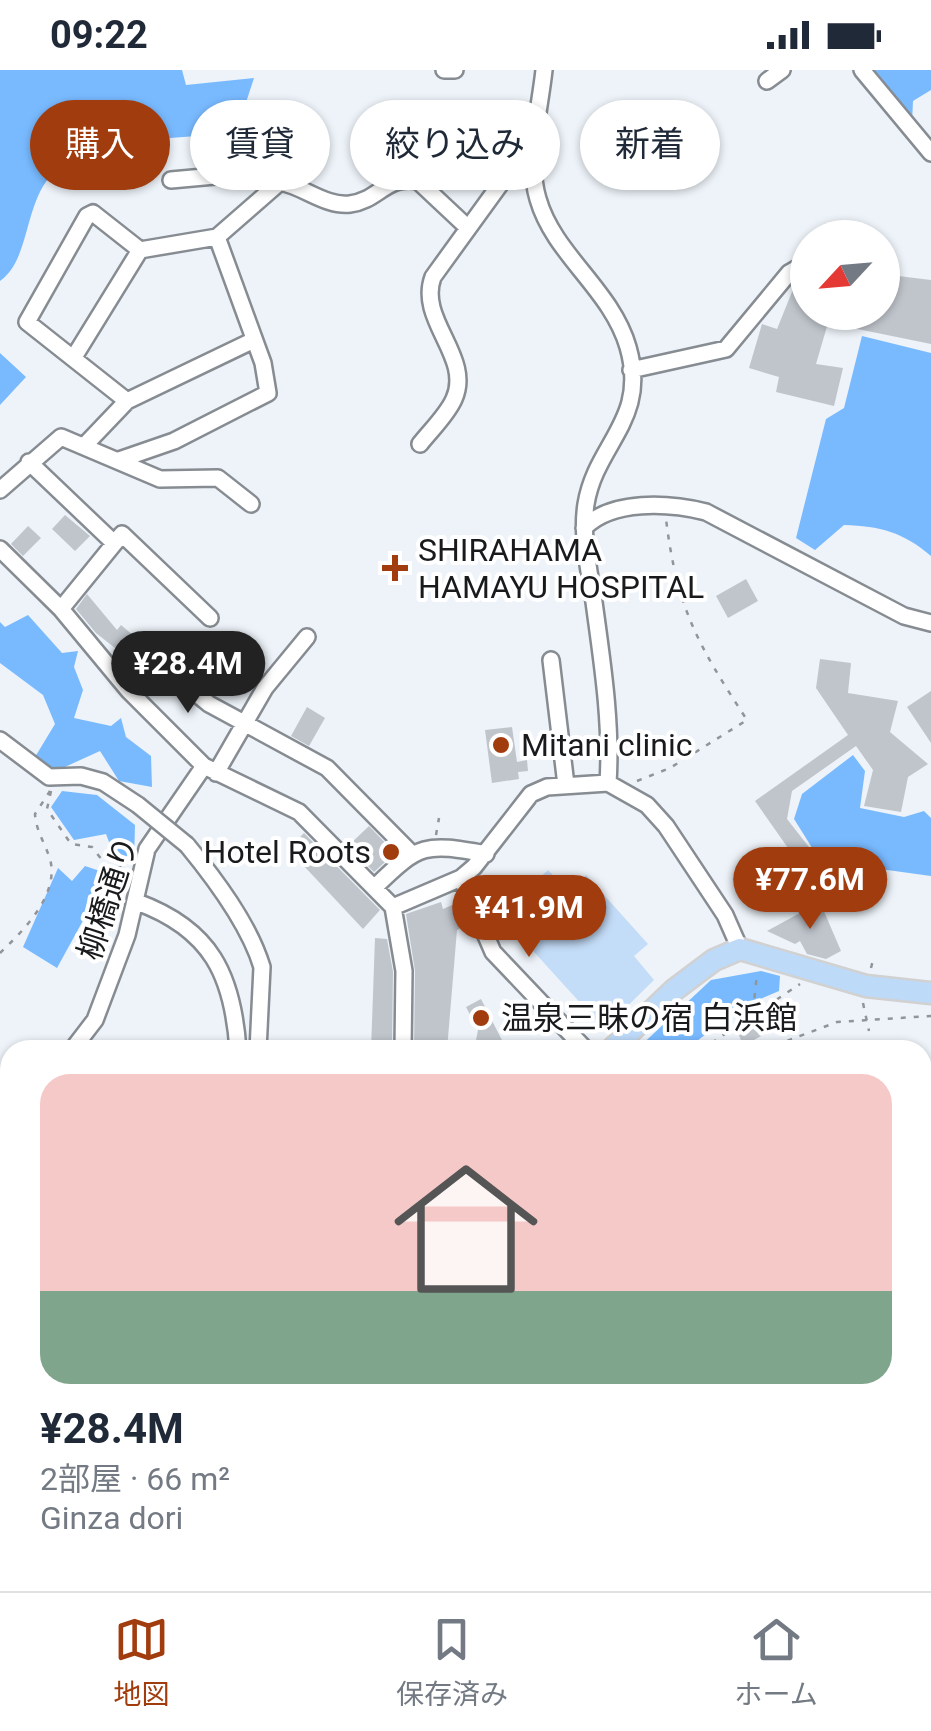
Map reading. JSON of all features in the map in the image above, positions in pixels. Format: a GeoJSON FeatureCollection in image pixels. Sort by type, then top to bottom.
{"type":"FeatureCollection","features":[{"type":"Feature","properties":{"kind":"main road"},"geometry":{"type":"LineString","coordinates":[[622,1040],[674,990],[714,960],[740,949],[866,986],[931,992]]}},
{"type":"Feature","properties":{"kind":"street"},"geometry":{"type":"LineString","coordinates":[[444,70],[455,70]]}},
{"type":"Feature","properties":{"kind":"street"},"geometry":{"type":"LineString","coordinates":[[541,100],[544,70]]}},
{"type":"Feature","properties":{"kind":"street"},"geometry":{"type":"LineString","coordinates":[[768,81],[782,70]]}},
{"type":"Feature","properties":{"kind":"street"},"geometry":{"type":"LineString","coordinates":[[862,70],[931,153]]}},
{"type":"Feature","properties":{"kind":"street"},"geometry":{"type":"LineString","coordinates":[[171,180],[190,178]]}},
{"type":"Feature","properties":{"kind":"street"},"geometry":{"type":"LineString","coordinates":[[305,190],[340,204],[354,204],[390,181],[406,178],[418,181],[467,228]]}},
{"type":"Feature","properties":{"kind":"street"},"geometry":{"type":"LineString","coordinates":[[126,401],[27,322],[87,216],[93,213],[140,250],[216,237],[266,190]]}},
{"type":"Feature","properties":{"kind":"street"},"geometry":{"type":"LineString","coordinates":[[420,444],[454,400],[460,378],[428,292],[495,190]]}},
{"type":"Feature","properties":{"kind":"street"},"geometry":{"type":"LineString","coordinates":[[537,190],[550,227],[605,297],[628,346],[631,370],[624,426],[592,480],[584,528],[600,654],[608,784]]}},
{"type":"Feature","properties":{"kind":"street"},"geometry":{"type":"LineString","coordinates":[[119,460],[265,399],[265,378],[254,340],[216,237]]}},
{"type":"Feature","properties":{"kind":"street"},"geometry":{"type":"LineString","coordinates":[[74,357],[140,250]]}},
{"type":"Feature","properties":{"kind":"street"},"geometry":{"type":"LineString","coordinates":[[631,370],[726,349],[790,272]]}},
{"type":"Feature","properties":{"kind":"street"},"geometry":{"type":"LineString","coordinates":[[84,445],[126,401],[254,340]]}},
{"type":"Feature","properties":{"kind":"street"},"geometry":{"type":"LineString","coordinates":[[0,490],[61,437],[160,479],[218,478],[251,504]]}},
{"type":"Feature","properties":{"kind":"street"},"geometry":{"type":"LineString","coordinates":[[29,462],[114,542]]}},
{"type":"Feature","properties":{"kind":"street"},"geometry":{"type":"LineString","coordinates":[[592,480],[608,510]]}},
{"type":"Feature","properties":{"kind":"street"},"geometry":{"type":"LineString","coordinates":[[584,528],[608,510],[664,507],[706,512],[904,616],[931,624]]}},
{"type":"Feature","properties":{"kind":"street"},"geometry":{"type":"LineString","coordinates":[[61,609],[122,534],[210,618]]}},
{"type":"Feature","properties":{"kind":"street"},"geometry":{"type":"LineString","coordinates":[[0,549],[61,609],[129,691],[210,770],[298,812],[393,907],[404,971],[403,1040]]}},
{"type":"Feature","properties":{"kind":"street","name":"柳橋通り"},"geometry":{"type":"LineString","coordinates":[[83,1040],[94,1020],[137,902],[147,849],[210,770],[264,688],[307,637]]}},
{"type":"Feature","properties":{"kind":"street"},"geometry":{"type":"LineString","coordinates":[[551,660],[566,785]]}},
{"type":"Feature","properties":{"kind":"street"},"geometry":{"type":"LineString","coordinates":[[161,665],[209,704],[326,768],[410,852]]}},
{"type":"Feature","properties":{"kind":"street"},"geometry":{"type":"LineString","coordinates":[[0,740],[48,777],[81,776],[103,782],[187,845],[224,895],[258,955],[258,1040]]}},
{"type":"Feature","properties":{"kind":"street"},"geometry":{"type":"LineString","coordinates":[[393,907],[461,878],[486,854],[531,794],[566,785],[608,784],[626,792],[666,826],[725,915],[740,949]]}},
{"type":"Feature","properties":{"kind":"street"},"geometry":{"type":"LineString","coordinates":[[375,886],[410,852],[429,844],[486,854]]}},
{"type":"Feature","properties":{"kind":"street"},"geometry":{"type":"LineString","coordinates":[[461,878],[494,952],[577,1040]]}},
{"type":"Feature","properties":{"kind":"street"},"geometry":{"type":"LineString","coordinates":[[137,902],[167,913],[195,935],[227,978],[236,1040]]}},
{"type":"Feature","properties":{"kind":"path"},"geometry":{"type":"LineString","coordinates":[[626,792],[635,781],[670,768],[747,720],[697,643],[678,591],[664,507]]}},
{"type":"Feature","properties":{"kind":"path"},"geometry":{"type":"LineString","coordinates":[[0,954],[21,937],[43,897],[51,866],[35,814],[52,788],[46,810],[71,844],[92,847],[108,868],[142,865]]}},
{"type":"Feature","properties":{"kind":"path"},"geometry":{"type":"LineString","coordinates":[[515,914],[520,916],[537,899]]}},
{"type":"Feature","properties":{"kind":"path"},"geometry":{"type":"LineString","coordinates":[[870,974],[874,956]]}},
{"type":"Feature","properties":{"kind":"path"},"geometry":{"type":"LineString","coordinates":[[753,1014],[758,967]]}},
{"type":"Feature","properties":{"kind":"path"},"geometry":{"type":"LineString","coordinates":[[715,1040],[805,980]]}},
{"type":"Feature","properties":{"kind":"path"},"geometry":{"type":"LineString","coordinates":[[864,996],[870,1031]]}},
{"type":"Feature","properties":{"kind":"path"},"geometry":{"type":"LineString","coordinates":[[786,1040],[817,1026],[931,1016]]}},
{"type":"Feature","properties":{"kind":"shaded area"},"geometry":{"type":"Polygon","coordinates":[[[0,70],[182,70],[186,85],[254,78],[247,100],[190,100],[190,136],[170,138],[170,100],[30,100],[30,190],[42,190],[17,259],[0,281],[0,70]]]}},
{"type":"Feature","properties":{"kind":"shaded area"},"geometry":{"type":"Polygon","coordinates":[[[931,70],[931,90],[913,101],[912,123],[871,73],[931,70]]]}},
{"type":"Feature","properties":{"kind":"shaded area"},"geometry":{"type":"Polygon","coordinates":[[[862,336],[931,353],[931,556],[901,536],[869,527],[844,525],[815,550],[796,538],[826,419],[844,408],[862,336]]]}},
{"type":"Feature","properties":{"kind":"shaded area"},"geometry":{"type":"Polygon","coordinates":[[[0,353],[26,377],[0,405],[0,353]]]}},
{"type":"Feature","properties":{"kind":"shaded area"},"geometry":{"type":"Polygon","coordinates":[[[28,615],[62,653],[78,651],[74,667],[83,690],[74,718],[111,726],[121,718],[126,737],[151,756],[152,787],[119,781],[100,751],[56,771],[32,762],[55,724],[43,695],[0,663],[0,622],[5,627],[28,615]]]}},
{"type":"Feature","properties":{"kind":"shaded area"},"geometry":{"type":"Polygon","coordinates":[[[853,755],[865,771],[860,808],[904,817],[924,811],[931,818],[931,876],[880,869],[861,877],[821,862],[794,819],[802,794],[853,755]]]}},
{"type":"Feature","properties":{"kind":"shaded area"},"geometry":{"type":"Polygon","coordinates":[[[62,791],[97,795],[135,825],[134,861],[116,860],[106,834],[74,840],[51,807],[62,791]]]}},
{"type":"Feature","properties":{"kind":"shaded area"},"geometry":{"type":"Polygon","coordinates":[[[85,866],[103,872],[97,895],[57,968],[23,947],[58,868],[72,881],[85,866]]]}},
{"type":"Feature","properties":{"kind":"shaded area"},"geometry":{"type":"Polygon","coordinates":[[[548,870],[569,892],[586,875],[648,944],[634,956],[654,980],[604,1029],[525,942],[551,915],[527,889],[548,870]]]}},
{"type":"Feature","properties":{"kind":"shaded area"},"geometry":{"type":"Polygon","coordinates":[[[761,971],[780,976],[779,991],[742,1007],[698,1040],[647,1040],[711,980],[761,971]]]}},
{"type":"Feature","properties":{"kind":"building"},"geometry":{"type":"Polygon","coordinates":[[[900,276],[931,280],[931,344],[862,330],[900,330],[900,276]]]}},
{"type":"Feature","properties":{"kind":"building"},"geometry":{"type":"Polygon","coordinates":[[[790,297],[790,330],[826,330],[816,364],[843,368],[834,406],[776,392],[779,377],[749,368],[762,324],[777,329],[790,297]]]}},
{"type":"Feature","properties":{"kind":"building"},"geometry":{"type":"Polygon","coordinates":[[[65,515],[90,536],[75,551],[52,529],[65,515]]]}},
{"type":"Feature","properties":{"kind":"building"},"geometry":{"type":"Polygon","coordinates":[[[28,526],[41,538],[23,556],[11,544],[28,526]]]}},
{"type":"Feature","properties":{"kind":"building"},"geometry":{"type":"Polygon","coordinates":[[[746,579],[758,601],[728,618],[716,596],[746,579]]]}},
{"type":"Feature","properties":{"kind":"building"},"geometry":{"type":"Polygon","coordinates":[[[87,594],[117,630],[121,625],[134,636],[120,652],[96,633],[76,609],[87,594]]]}},
{"type":"Feature","properties":{"kind":"building"},"geometry":{"type":"Polygon","coordinates":[[[820,659],[851,663],[848,693],[898,701],[890,732],[928,764],[908,777],[901,812],[864,806],[873,770],[856,746],[792,791],[787,819],[809,847],[795,858],[755,801],[848,735],[816,688],[820,659]]]}},
{"type":"Feature","properties":{"kind":"building"},"geometry":{"type":"Polygon","coordinates":[[[931,691],[931,743],[907,707],[931,691]]]}},
{"type":"Feature","properties":{"kind":"building"},"geometry":{"type":"Polygon","coordinates":[[[307,707],[325,718],[309,746],[291,736],[307,707]]]}},
{"type":"Feature","properties":{"kind":"building","name":"Mitani clinic"},"geometry":{"type":"Polygon","coordinates":[[[512,727],[517,762],[527,760],[528,771],[518,772],[519,779],[492,783],[485,730],[512,727]]]}},
{"type":"Feature","properties":{"kind":"building"},"geometry":{"type":"Polygon","coordinates":[[[369,826],[395,853],[374,872],[348,846],[369,826]]]}},
{"type":"Feature","properties":{"kind":"building"},"geometry":{"type":"Polygon","coordinates":[[[304,833],[380,910],[363,929],[288,849],[304,833]]]}},
{"type":"Feature","properties":{"kind":"building"},"geometry":{"type":"Polygon","coordinates":[[[441,902],[443,909],[459,902],[469,924],[457,930],[448,1040],[414,1040],[415,971],[406,914],[441,902]]]}},
{"type":"Feature","properties":{"kind":"building"},"geometry":{"type":"Polygon","coordinates":[[[820,902],[841,951],[826,959],[807,954],[800,941],[795,944],[767,931],[820,902]]]}},
{"type":"Feature","properties":{"kind":"building"},"geometry":{"type":"Polygon","coordinates":[[[375,938],[387,939],[393,972],[392,1040],[371,1040],[375,938]]]}},
{"type":"Feature","properties":{"kind":"building","name":"温泉三昧の宿 白浜館"},"geometry":{"type":"Polygon","coordinates":[[[481,999],[502,1040],[476,1040],[478,1030],[466,1007],[481,999]]]}},
{"type":"Feature","properties":{"kind":"building"},"geometry":{"type":"Polygon","coordinates":[[[780,1002],[788,1015],[787,1022],[754,1040],[741,1040],[739,1035],[760,1026],[755,1018],[780,1002]]]}},
{"type":"Feature","properties":{"kind":"place","name":"SHIRAHAMA HAMAYU HOSPITAL"},"geometry":{"type":"Point","coordinates":[395,568]}},
{"type":"Feature","properties":{"kind":"place","name":"Mitani clinic"},"geometry":{"type":"Point","coordinates":[501,745]}},
{"type":"Feature","properties":{"kind":"place","name":"Hotel Roots"},"geometry":{"type":"Point","coordinates":[391,852]}},
{"type":"Feature","properties":{"kind":"place","name":"温泉三昧の宿 白浜館"},"geometry":{"type":"Point","coordinates":[481,1018]}}]}
